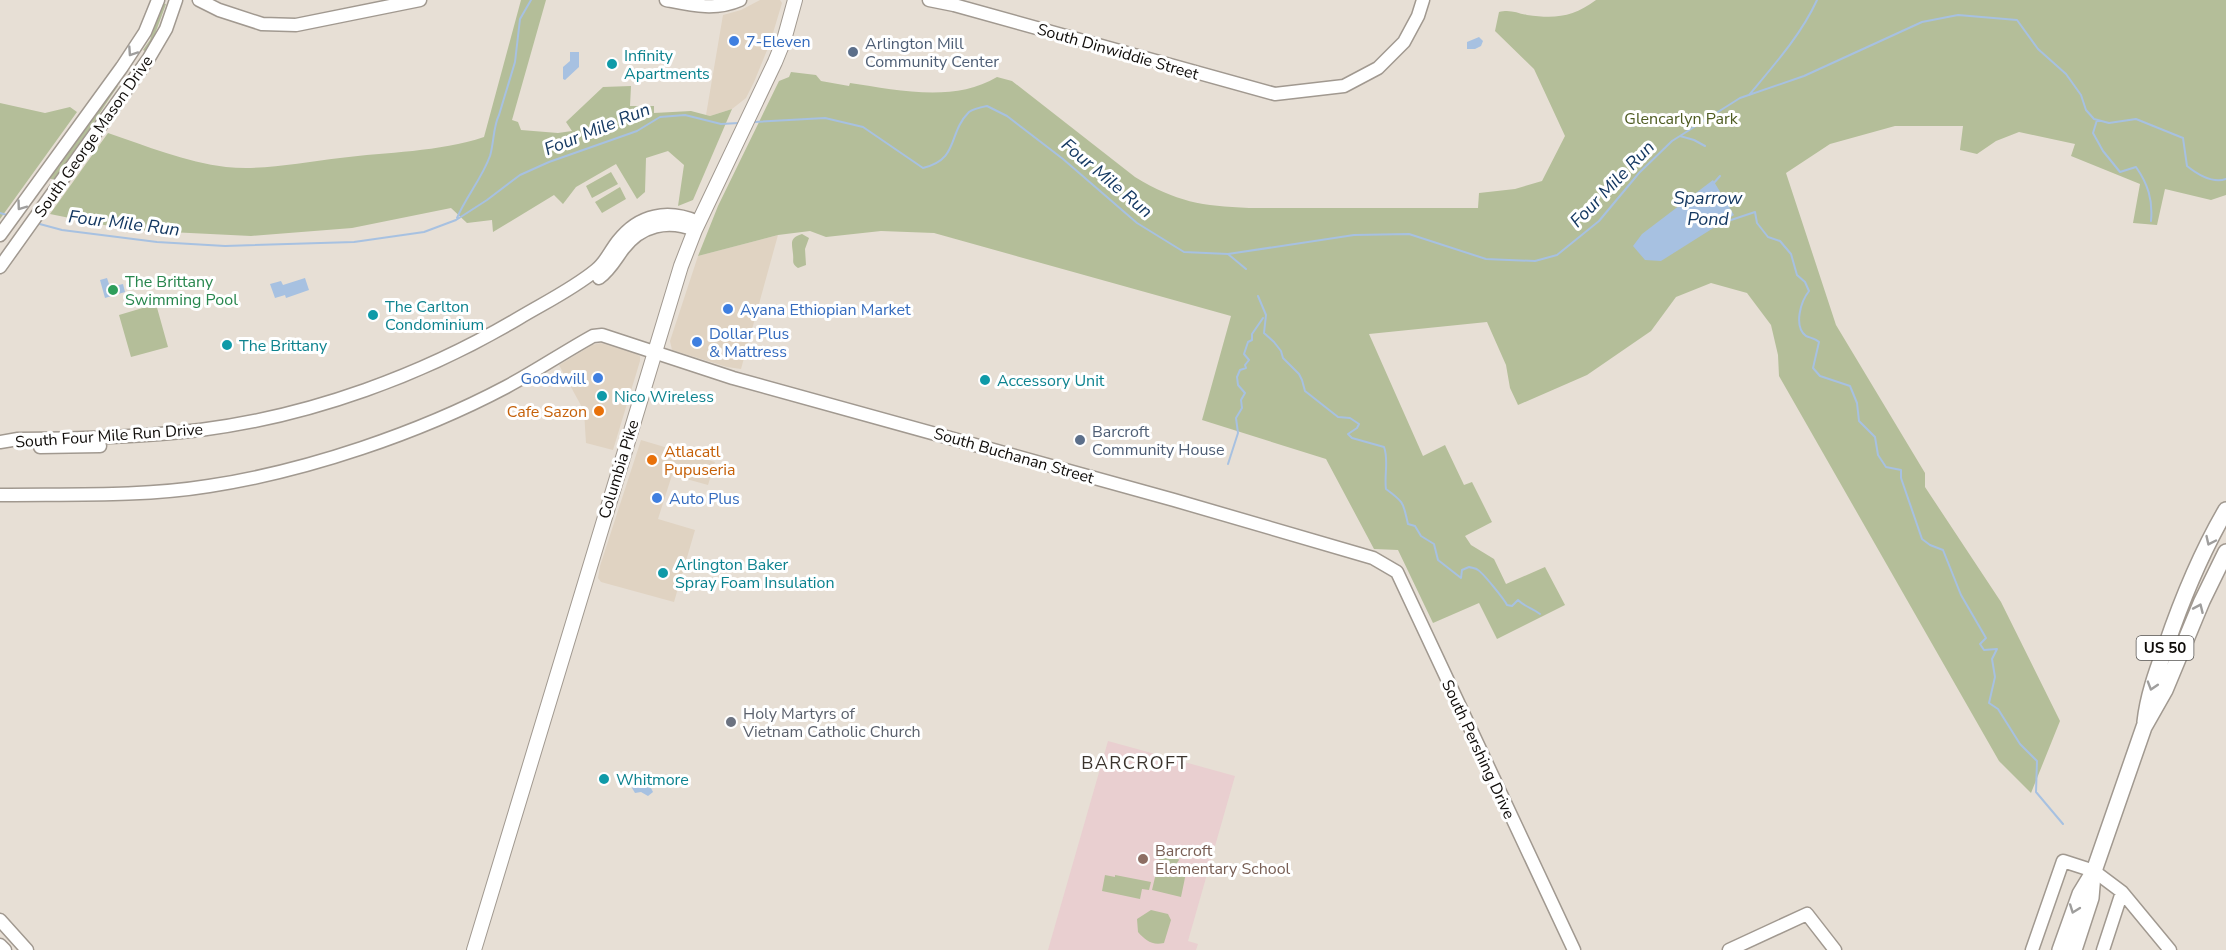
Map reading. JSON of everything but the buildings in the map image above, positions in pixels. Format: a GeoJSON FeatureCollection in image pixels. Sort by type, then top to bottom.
{"type":"FeatureCollection","features":[{"type":"Feature","properties":{"kind":"highway","name":"US 50"},"geometry":{"type":"LineString","coordinates":[[2145,728],[2147,702],[2176,615],[2194,572],[2226,510]]}},
{"type":"Feature","properties":{"kind":"highway","name":"US 50"},"geometry":{"type":"LineString","coordinates":[[2060,950],[2080,894],[2094,871],[2145,728],[2161,698],[2202,601],[2226,552]]}},
{"type":"Feature","properties":{"kind":"highway","name":"US 50"},"geometry":{"type":"LineString","coordinates":[[2074,950],[2091,898],[2094,871]]}},
{"type":"Feature","properties":{"kind":"main road","name":"Columbia Pike"},"geometry":{"type":"LineString","coordinates":[[474,950],[681,266],[696,226],[784,40],[795,0]]}},
{"type":"Feature","properties":{"kind":"street","name":"South George Mason Drive"},"geometry":{"type":"LineString","coordinates":[[0,234],[145,32],[158,0]]}},
{"type":"Feature","properties":{"kind":"street","name":"South George Mason Drive"},"geometry":{"type":"LineString","coordinates":[[3,262],[160,41],[176,0]]}},
{"type":"Feature","properties":{"kind":"street"},"geometry":{"type":"LineString","coordinates":[[199,0],[219,10],[262,24],[296,25],[420,0]]}},
{"type":"Feature","properties":{"kind":"street"},"geometry":{"type":"LineString","coordinates":[[666,0],[694,6],[715,7],[740,0]]}},
{"type":"Feature","properties":{"kind":"street","name":"South Dinwiddie Street"},"geometry":{"type":"LineString","coordinates":[[929,0],[1275,94],[1344,86],[1378,68],[1404,42],[1418,16],[1423,0]]}},
{"type":"Feature","properties":{"kind":"street","name":"South Four Mile Run Drive"},"geometry":{"type":"LineString","coordinates":[[0,443],[65,447],[151,442],[255,427],[318,412],[424,374],[530,320],[603,275],[632,239],[640,233],[664,225],[696,226]]}},
{"type":"Feature","properties":{"kind":"street"},"geometry":{"type":"LineString","coordinates":[[0,495],[165,492],[253,478],[324,460],[424,424],[507,386],[593,336],[607,336],[654,352]]}},
{"type":"Feature","properties":{"kind":"street","name":"South Buchanan Street"},"geometry":{"type":"LineString","coordinates":[[654,352],[733,378],[1174,500],[1373,558]]}},
{"type":"Feature","properties":{"kind":"street","name":"South Pershing Drive"},"geometry":{"type":"LineString","coordinates":[[1373,558],[1397,572],[1574,950]]}},
{"type":"Feature","properties":{"kind":"street"},"geometry":{"type":"LineString","coordinates":[[2032,950],[2063,861],[2094,871],[2122,892],[2170,950]]}},
{"type":"Feature","properties":{"kind":"street"},"geometry":{"type":"LineString","coordinates":[[2103,950],[2122,892]]}},
{"type":"Feature","properties":{"kind":"street"},"geometry":{"type":"LineString","coordinates":[[1729,950],[1807,914],[1835,950]]}},
{"type":"Feature","properties":{"kind":"street"},"geometry":{"type":"LineString","coordinates":[[0,921],[27,950]]}},
{"type":"Feature","properties":{"kind":"street"},"geometry":{"type":"LineString","coordinates":[[0,945],[5,950]]}},
{"type":"Feature","properties":{"kind":"shaded area"},"geometry":{"type":"Polygon","coordinates":[[[760,0],[780,0],[782,3],[770,43],[754,82],[746,98],[732,109],[710,116],[706,115],[723,15],[741,10],[760,0]]]}},
{"type":"Feature","properties":{"kind":"shaded area"},"geometry":{"type":"Polygon","coordinates":[[[778,235],[741,369],[672,350],[670,341],[698,256],[778,235]]]}},
{"type":"Feature","properties":{"kind":"shaded area"},"geometry":{"type":"Polygon","coordinates":[[[601,343],[640,356],[613,450],[586,443],[584,411],[559,365],[592,345],[601,343]]]}},
{"type":"Feature","properties":{"kind":"shaded area"},"geometry":{"type":"Polygon","coordinates":[[[641,440],[715,462],[708,485],[672,475],[658,519],[695,530],[674,602],[601,582],[598,578],[641,440]]]}},
{"type":"Feature","properties":{"kind":"shaded area","name":"Barcroft Elementary School"},"geometry":{"type":"Polygon","coordinates":[[[1108,741],[1235,776],[1188,941],[1198,944],[1196,950],[1048,950],[1108,741]]]}},
{"type":"Feature","properties":{"kind":"green space"},"geometry":{"type":"Polygon","coordinates":[[[521,0],[546,0],[512,120],[518,122],[521,130],[558,133],[572,131],[566,122],[603,87],[631,86],[630,106],[654,106],[654,113],[691,111],[710,116],[732,109],[693,200],[678,206],[684,165],[668,151],[646,158],[645,192],[637,199],[616,164],[576,187],[563,204],[554,195],[493,232],[492,220],[467,223],[451,208],[352,228],[251,236],[129,230],[50,214],[108,133],[211,165],[240,168],[269,167],[431,149],[484,137],[521,0]]]}},
{"type":"Feature","properties":{"kind":"green space","name":"Glencarlyn Park"},"geometry":{"type":"Polygon","coordinates":[[[1596,0],[2226,0],[2226,195],[2211,200],[2165,189],[2157,225],[2133,223],[2140,184],[2071,156],[2075,144],[2019,132],[1996,141],[1977,154],[1960,150],[1963,126],[1895,126],[1830,144],[1786,173],[1836,325],[1925,473],[1925,487],[2001,602],[2060,721],[2031,793],[1999,761],[1779,376],[1778,355],[1771,325],[1747,293],[1711,283],[1676,297],[1651,331],[1587,375],[1518,405],[1510,388],[1506,365],[1487,322],[1369,334],[1423,456],[1445,445],[1464,485],[1472,482],[1492,522],[1465,536],[1471,545],[1494,559],[1506,584],[1545,567],[1565,605],[1497,639],[1479,603],[1433,623],[1398,550],[1374,549],[1326,459],[1202,420],[1231,316],[934,233],[881,231],[826,237],[810,231],[778,235],[698,256],[718,206],[779,81],[789,77],[791,72],[816,75],[821,81],[849,86],[850,83],[925,92],[963,90],[997,77],[1012,81],[1135,177],[1164,192],[1203,204],[1249,208],[1478,208],[1479,193],[1515,189],[1542,181],[1565,136],[1534,69],[1495,31],[1499,12],[1556,16],[1580,10],[1596,0]]]}},
{"type":"Feature","properties":{"kind":"green space"},"geometry":{"type":"Polygon","coordinates":[[[162,3],[166,4],[148,53],[143,50],[150,40],[162,3]]]}},
{"type":"Feature","properties":{"kind":"green space"},"geometry":{"type":"Polygon","coordinates":[[[114,83],[118,86],[56,180],[47,178],[114,83]]]}},
{"type":"Feature","properties":{"kind":"green space"},"geometry":{"type":"Polygon","coordinates":[[[0,103],[45,113],[70,107],[77,112],[0,219],[0,103]]]}},
{"type":"Feature","properties":{"kind":"green space"},"geometry":{"type":"Polygon","coordinates":[[[611,172],[618,184],[592,198],[586,186],[611,172]]]}},
{"type":"Feature","properties":{"kind":"green space"},"geometry":{"type":"Polygon","coordinates":[[[620,187],[626,199],[602,213],[595,202],[620,187]]]}},
{"type":"Feature","properties":{"kind":"green space"},"geometry":{"type":"Polygon","coordinates":[[[802,234],[809,238],[805,249],[806,265],[798,268],[793,262],[792,241],[802,234]]]}},
{"type":"Feature","properties":{"kind":"green space"},"geometry":{"type":"Polygon","coordinates":[[[156,304],[168,347],[131,357],[119,315],[156,304]]]}},
{"type":"Feature","properties":{"kind":"green space"},"geometry":{"type":"Polygon","coordinates":[[[1165,853],[1177,856],[1179,860],[1173,869],[1186,873],[1181,897],[1152,890],[1160,856],[1165,853]]]}},
{"type":"Feature","properties":{"kind":"green space"},"geometry":{"type":"Polygon","coordinates":[[[1105,875],[1151,882],[1149,890],[1142,889],[1140,899],[1102,891],[1105,875]]]}},
{"type":"Feature","properties":{"kind":"green space"},"geometry":{"type":"Polygon","coordinates":[[[1151,910],[1168,914],[1171,920],[1164,943],[1149,942],[1138,932],[1137,919],[1151,910]]]}},
{"type":"Feature","properties":{"kind":"water"},"geometry":{"type":"Polygon","coordinates":[[[1479,37],[1483,41],[1481,46],[1467,49],[1467,42],[1479,37]]]}},
{"type":"Feature","properties":{"kind":"water"},"geometry":{"type":"Polygon","coordinates":[[[570,52],[579,52],[579,67],[565,80],[563,79],[563,67],[570,61],[570,52]]]}},
{"type":"Feature","properties":{"kind":"water","name":"Sparrow Pond"},"geometry":{"type":"Polygon","coordinates":[[[1713,180],[1734,215],[1661,261],[1645,260],[1633,246],[1642,234],[1713,180]]]}},
{"type":"Feature","properties":{"kind":"water","name":"The Brittany Swimming Pool"},"geometry":{"type":"Polygon","coordinates":[[[107,278],[110,287],[123,284],[125,292],[105,298],[100,280],[107,278]]]}},
{"type":"Feature","properties":{"kind":"water"},"geometry":{"type":"Polygon","coordinates":[[[305,278],[309,290],[286,298],[285,295],[275,298],[270,284],[281,281],[283,285],[305,278]]]}},
{"type":"Feature","properties":{"kind":"water"},"geometry":{"type":"Polygon","coordinates":[[[643,772],[651,775],[649,784],[653,792],[648,796],[641,792],[635,793],[632,788],[641,781],[643,772]]]}},
{"type":"Feature","properties":{"kind":"waterway"},"geometry":{"type":"LineString","coordinates":[[457,218],[490,156],[496,125],[515,62],[520,19],[531,0]]}},
{"type":"Feature","properties":{"kind":"waterway"},"geometry":{"type":"LineString","coordinates":[[1749,95],[1795,38],[1817,0]]}},
{"type":"Feature","properties":{"kind":"waterway","name":"Four Mile Run"},"geometry":{"type":"LineString","coordinates":[[754,122],[825,118],[863,127],[923,168],[943,159],[952,145],[962,120],[969,112],[987,106],[1007,116],[1063,159],[1137,223],[1184,252],[1228,254],[1354,235],[1409,234],[1486,259],[1535,261],[1557,255],[1599,221],[1639,173],[1672,141],[1740,98],[1804,76],[1922,22],[1958,15],[2017,20],[2038,49],[2066,74],[2081,95],[2086,110],[2094,119],[2109,123],[2136,119],[2183,138],[2187,166],[2210,179],[2226,179]]}},
{"type":"Feature","properties":{"kind":"waterway","name":"Four Mile Run"},"geometry":{"type":"LineString","coordinates":[[36,223],[62,230],[157,242],[225,246],[354,242],[424,232],[456,220],[520,175],[549,162],[637,131],[660,117],[685,115],[721,124],[739,123]]}},
{"type":"Feature","properties":{"kind":"waterway"},"geometry":{"type":"LineString","coordinates":[[2097,120],[2093,133],[2103,151],[2120,172],[2136,167],[2144,180],[2149,192],[2151,221]]}},
{"type":"Feature","properties":{"kind":"waterway"},"geometry":{"type":"LineString","coordinates":[[1680,136],[1705,146]]}},
{"type":"Feature","properties":{"kind":"waterway"},"geometry":{"type":"LineString","coordinates":[[1713,184],[1720,176]]}},
{"type":"Feature","properties":{"kind":"waterway"},"geometry":{"type":"LineString","coordinates":[[1723,221],[1755,212],[1757,223],[1768,237],[1780,241],[1791,254],[1797,275],[1805,282],[1809,291],[1801,307],[1800,326],[1806,336],[1819,342],[1813,368],[1820,376],[1850,386],[1857,403],[1859,421],[1875,437],[1878,455],[1886,467],[1901,470],[1901,478],[1922,539],[1943,550],[1961,595],[1986,638],[1980,644],[1984,650],[1997,649],[1992,659],[1995,677],[1989,703],[1998,709],[2020,744],[2037,761],[2036,792],[2063,824]]}},
{"type":"Feature","properties":{"kind":"waterway","name":"Four Mile Run"},"geometry":{"type":"LineString","coordinates":[[0,213],[10,216]]}},
{"type":"Feature","properties":{"kind":"waterway"},"geometry":{"type":"LineString","coordinates":[[1228,254],[1246,269]]}},
{"type":"Feature","properties":{"kind":"waterway"},"geometry":{"type":"LineString","coordinates":[[1258,296],[1266,315],[1264,333],[1299,374],[1305,391],[1338,417],[1350,418],[1359,424],[1348,434],[1352,438],[1384,447],[1386,489],[1402,504],[1408,524],[1415,526],[1421,536],[1434,544],[1438,560],[1461,578],[1462,570],[1469,567],[1477,569],[1507,605],[1512,606],[1518,600],[1540,614]]}},
{"type":"Feature","properties":{"kind":"waterway"},"geometry":{"type":"LineString","coordinates":[[1228,464],[1238,433],[1236,418],[1242,408],[1241,400],[1245,393],[1238,385],[1237,377],[1240,370],[1246,368],[1245,365],[1249,360],[1244,354],[1248,342],[1252,340],[1252,334],[1263,318]]}},
{"type":"Feature","properties":{"kind":"place","name":"7-Eleven"},"geometry":{"type":"Point","coordinates":[734,41]}},
{"type":"Feature","properties":{"kind":"place","name":"Arlington Mill Community Center"},"geometry":{"type":"Point","coordinates":[853,52]}},
{"type":"Feature","properties":{"kind":"place","name":"Infinity Apartments"},"geometry":{"type":"Point","coordinates":[612,64]}},
{"type":"Feature","properties":{"kind":"place","name":"The Brittany Swimming Pool"},"geometry":{"type":"Point","coordinates":[113,290]}},
{"type":"Feature","properties":{"kind":"place","name":"Ayana Ethiopian Market"},"geometry":{"type":"Point","coordinates":[728,309]}},
{"type":"Feature","properties":{"kind":"place","name":"The Carlton Condominium"},"geometry":{"type":"Point","coordinates":[373,315]}},
{"type":"Feature","properties":{"kind":"place","name":"Dollar Plus & Mattress"},"geometry":{"type":"Point","coordinates":[697,342]}},
{"type":"Feature","properties":{"kind":"place","name":"The Brittany"},"geometry":{"type":"Point","coordinates":[227,345]}},
{"type":"Feature","properties":{"kind":"place","name":"Goodwill"},"geometry":{"type":"Point","coordinates":[598,378]}},
{"type":"Feature","properties":{"kind":"place","name":"Accessory Unit"},"geometry":{"type":"Point","coordinates":[985,380]}},
{"type":"Feature","properties":{"kind":"place","name":"Nico Wireless"},"geometry":{"type":"Point","coordinates":[602,396]}},
{"type":"Feature","properties":{"kind":"place","name":"Cafe Sazon"},"geometry":{"type":"Point","coordinates":[599,411]}},
{"type":"Feature","properties":{"kind":"place","name":"Barcroft Community House"},"geometry":{"type":"Point","coordinates":[1080,440]}},
{"type":"Feature","properties":{"kind":"place","name":"Atlacatl Pupuseria"},"geometry":{"type":"Point","coordinates":[652,460]}},
{"type":"Feature","properties":{"kind":"place","name":"Auto Plus"},"geometry":{"type":"Point","coordinates":[657,498]}},
{"type":"Feature","properties":{"kind":"place","name":"Arlington Baker Spray Foam Insulation"},"geometry":{"type":"Point","coordinates":[663,573]}},
{"type":"Feature","properties":{"kind":"place","name":"Holy Martyrs of Vietnam Catholic Church"},"geometry":{"type":"Point","coordinates":[731,722]}},
{"type":"Feature","properties":{"kind":"place","name":"Whitmore"},"geometry":{"type":"Point","coordinates":[604,779]}},
{"type":"Feature","properties":{"kind":"place","name":"Barcroft Elementary School"},"geometry":{"type":"Point","coordinates":[1143,859]}},
{"type":"Feature","properties":{"kind":"district","name":"BARCROFT"},"geometry":{"type":"Point","coordinates":[1135,763]}}]}
